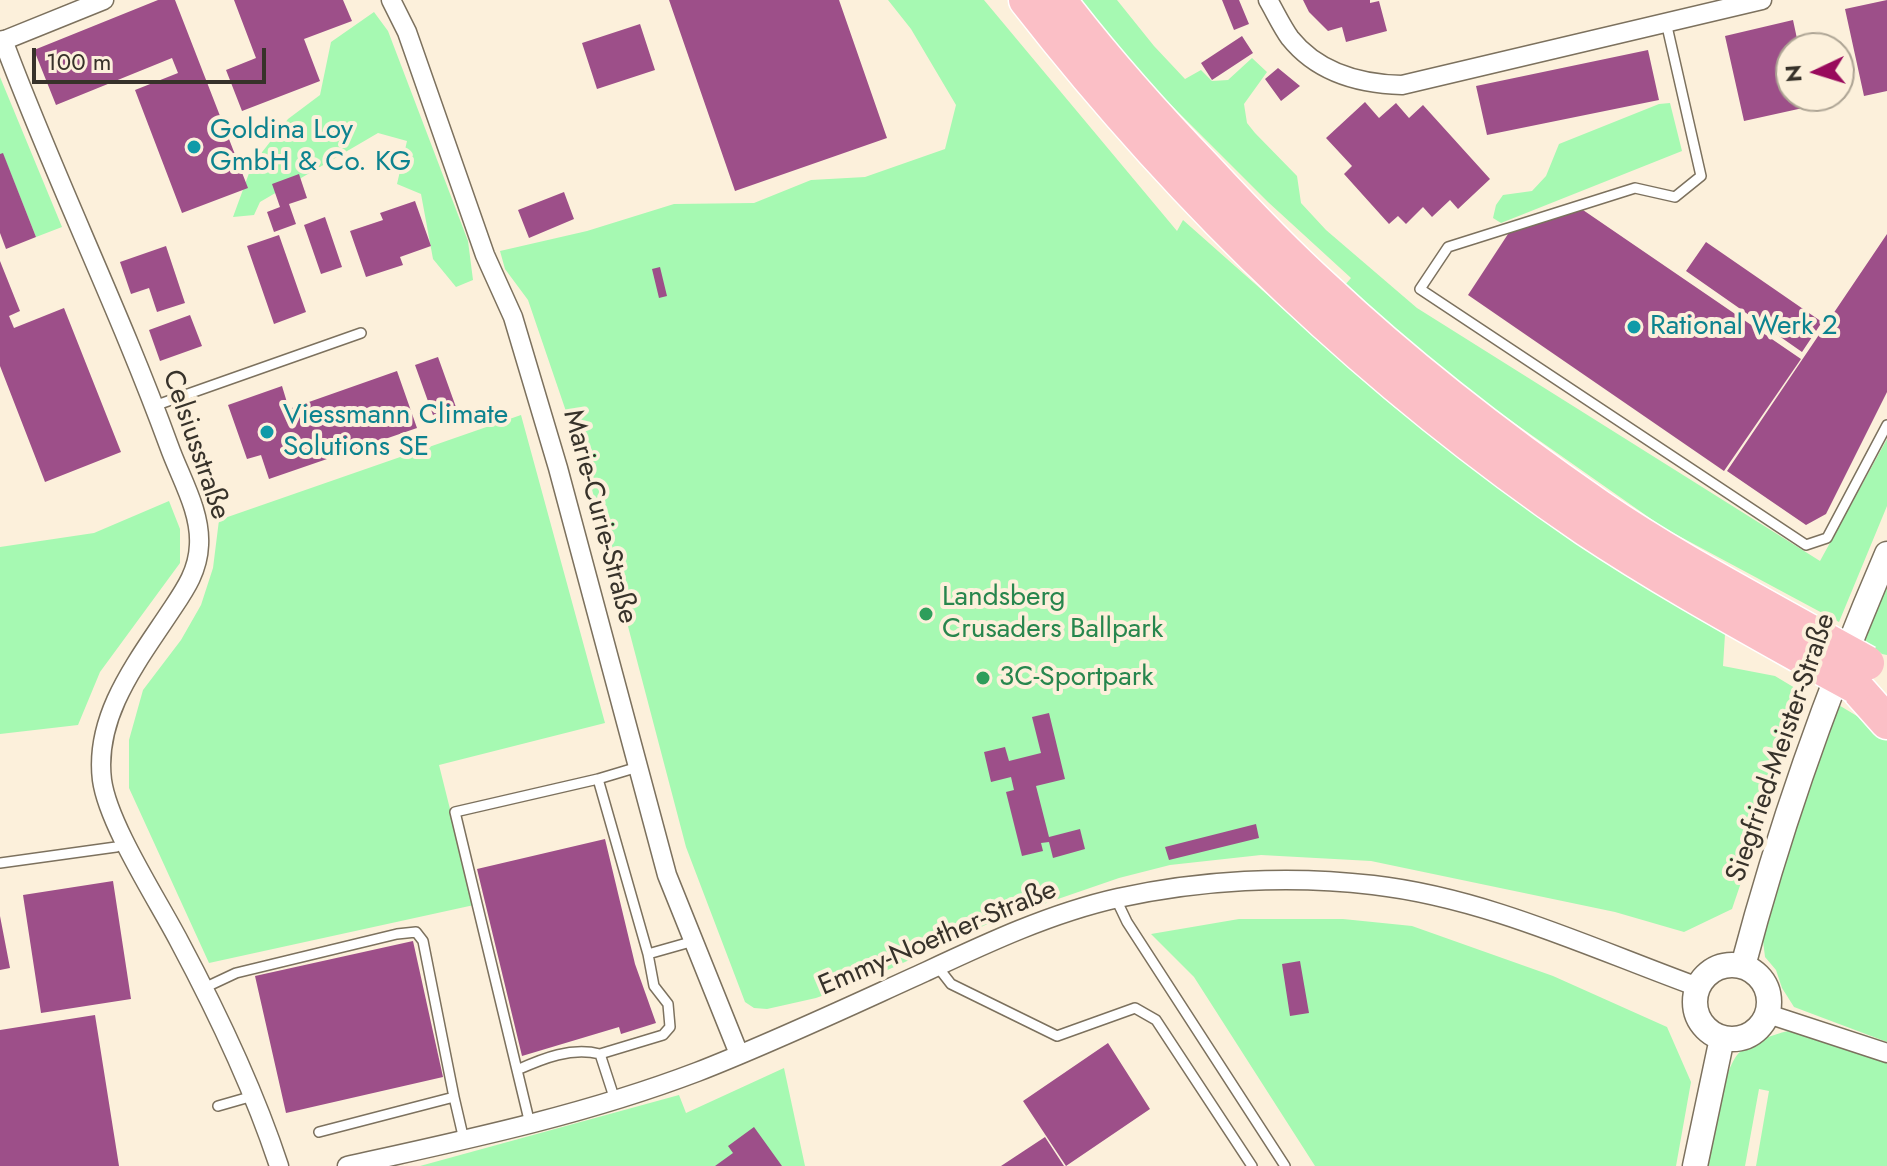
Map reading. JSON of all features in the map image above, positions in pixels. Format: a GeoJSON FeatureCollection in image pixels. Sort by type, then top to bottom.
{"type":"FeatureCollection","features":[{"type":"Feature","properties":{"kind":"highway"},"geometry":{"type":"LineString","coordinates":[[1026,0],[1138,135],[1225,228],[1307,308],[1384,376],[1446,426],[1586,528],[1656,573],[1814,649],[1874,672],[1887,703]]}},
{"type":"Feature","properties":{"kind":"highway"},"geometry":{"type":"LineString","coordinates":[[1059,0],[1155,116],[1235,200],[1324,289],[1401,357],[1456,402],[1601,508],[1814,649]]}},
{"type":"Feature","properties":{"kind":"highway"},"geometry":{"type":"LineString","coordinates":[[1874,672],[1887,722]]}},
{"type":"Feature","properties":{"kind":"street"},"geometry":{"type":"LineString","coordinates":[[2,41],[104,0]]}},
{"type":"Feature","properties":{"kind":"street","name":"Marie-Curie-Straße"},"geometry":{"type":"LineString","coordinates":[[391,0],[407,32],[485,255],[513,317],[558,468],[667,875],[739,1054]]}},
{"type":"Feature","properties":{"kind":"street"},"geometry":{"type":"LineString","coordinates":[[1268,0],[1291,39],[1315,60],[1346,78],[1371,84],[1402,85],[1523,59],[1762,0]]}},
{"type":"Feature","properties":{"kind":"street","name":"Celsiusstraße"},"geometry":{"type":"LineString","coordinates":[[2,41],[154,406],[197,520],[199,545],[192,578],[123,684],[104,737],[102,780],[127,843],[204,988],[254,1095],[279,1166]]}},
{"type":"Feature","properties":{"kind":"street","name":"Siegfried-Meister-Straße"},"geometry":{"type":"LineString","coordinates":[[1743,966],[1797,784],[1887,554]]}},
{"type":"Feature","properties":{"kind":"street","name":"Emmy-Noether-Straße"},"geometry":{"type":"LineString","coordinates":[[347,1166],[530,1124],[615,1100],[739,1054],[1019,929],[1116,898],[1236,881],[1311,880],[1372,885],[1434,895],[1497,912],[1698,987]]}},
{"type":"Feature","properties":{"kind":"street"},"geometry":{"type":"LineString","coordinates":[[1732,964],[1743,966],[1763,979],[1770,1002],[1768,1014],[1763,1024],[1746,1037],[1722,1038],[1706,1028],[1699,1019],[1695,1009],[1698,987],[1711,970],[1732,964]]}},
{"type":"Feature","properties":{"kind":"street"},"geometry":{"type":"LineString","coordinates":[[1768,1014],[1887,1053]]}},
{"type":"Feature","properties":{"kind":"street"},"geometry":{"type":"LineString","coordinates":[[1695,1166],[1722,1038]]}},
{"type":"Feature","properties":{"kind":"lane"},"geometry":{"type":"LineString","coordinates":[[1666,22],[1701,176],[1675,197],[1635,188],[1448,247],[1420,289],[1806,545],[1827,538],[1887,425]]}},
{"type":"Feature","properties":{"kind":"lane"},"geometry":{"type":"LineString","coordinates":[[154,406],[361,333]]}},
{"type":"Feature","properties":{"kind":"lane"},"geometry":{"type":"LineString","coordinates":[[530,1124],[455,812],[638,767]]}},
{"type":"Feature","properties":{"kind":"lane"},"geometry":{"type":"LineString","coordinates":[[517,1070],[543,1058],[571,1052],[600,1054],[663,1035],[670,1027],[668,1004],[654,986],[648,954],[598,779]]}},
{"type":"Feature","properties":{"kind":"lane"},"geometry":{"type":"LineString","coordinates":[[0,863],[127,843]]}},
{"type":"Feature","properties":{"kind":"lane"},"geometry":{"type":"LineString","coordinates":[[1116,898],[1127,922],[1285,1166]]}},
{"type":"Feature","properties":{"kind":"lane"},"geometry":{"type":"LineString","coordinates":[[204,988],[236,973],[416,932],[423,941],[464,1140]]}},
{"type":"Feature","properties":{"kind":"lane"},"geometry":{"type":"LineString","coordinates":[[648,954],[694,941]]}},
{"type":"Feature","properties":{"kind":"lane"},"geometry":{"type":"LineString","coordinates":[[937,966],[951,984],[1057,1036],[1135,1008],[1156,1020],[1252,1166]]}},
{"type":"Feature","properties":{"kind":"lane"},"geometry":{"type":"LineString","coordinates":[[600,1054],[615,1100]]}},
{"type":"Feature","properties":{"kind":"lane"},"geometry":{"type":"LineString","coordinates":[[218,1106],[254,1095]]}},
{"type":"Feature","properties":{"kind":"lane"},"geometry":{"type":"LineString","coordinates":[[319,1132],[454,1097]]}},
{"type":"Feature","properties":{"kind":"green space"},"geometry":{"type":"Polygon","coordinates":[[[888,0],[984,0],[1177,231],[1183,220],[1394,407],[1536,515],[1725,634],[1723,666],[1775,676],[1805,694],[1732,909],[1684,932],[1615,912],[1371,861],[1261,855],[1170,865],[1119,878],[994,921],[868,979],[816,998],[767,1009],[754,1008],[745,1002],[686,847],[579,440],[571,426],[528,300],[505,269],[500,251],[587,231],[674,204],[754,203],[811,180],[865,177],[945,149],[956,105],[911,29],[888,0]]]}},
{"type":"Feature","properties":{"kind":"green space"},"geometry":{"type":"Polygon","coordinates":[[[1081,0],[1117,0],[1185,79],[1201,70],[1212,81],[1228,80],[1252,58],[1267,72],[1244,104],[1247,123],[1297,176],[1301,203],[1326,230],[1417,308],[1820,561],[1887,439],[1887,506],[1839,622],[1664,528],[1416,354],[1345,285],[1351,278],[1268,202],[1121,55],[1081,0]]]}},
{"type":"Feature","properties":{"kind":"green space"},"geometry":{"type":"Polygon","coordinates":[[[374,12],[388,31],[468,241],[473,280],[456,287],[433,259],[421,194],[397,184],[407,141],[378,133],[260,202],[254,215],[233,217],[252,165],[288,119],[320,95],[331,42],[374,12]]]}},
{"type":"Feature","properties":{"kind":"green space"},"geometry":{"type":"Polygon","coordinates":[[[0,77],[62,227],[36,237],[3,154],[0,154],[0,77]]]}},
{"type":"Feature","properties":{"kind":"green space"},"geometry":{"type":"Polygon","coordinates":[[[1670,103],[1682,151],[1501,223],[1493,218],[1496,205],[1503,195],[1532,191],[1546,176],[1559,144],[1659,104],[1670,103]]]}},
{"type":"Feature","properties":{"kind":"green space"},"geometry":{"type":"Polygon","coordinates":[[[521,415],[605,723],[439,765],[474,905],[209,963],[129,788],[129,740],[143,690],[181,640],[201,605],[213,568],[219,520],[521,415]]]}},
{"type":"Feature","properties":{"kind":"green space"},"geometry":{"type":"Polygon","coordinates":[[[169,501],[180,529],[180,563],[100,672],[78,725],[0,734],[0,547],[94,533],[169,501]]]}},
{"type":"Feature","properties":{"kind":"green space"},"geometry":{"type":"Polygon","coordinates":[[[1887,584],[1887,655],[1862,638],[1887,584]]]}},
{"type":"Feature","properties":{"kind":"green space"},"geometry":{"type":"Polygon","coordinates":[[[1837,704],[1887,734],[1887,1042],[1794,1007],[1782,988],[1776,970],[1765,957],[1762,932],[1837,704]]]}},
{"type":"Feature","properties":{"kind":"green space"},"geometry":{"type":"Polygon","coordinates":[[[1239,919],[1343,919],[1412,926],[1553,976],[1667,1027],[1691,1082],[1676,1166],[1315,1166],[1194,977],[1151,934],[1239,919]]]}},
{"type":"Feature","properties":{"kind":"green space"},"geometry":{"type":"Polygon","coordinates":[[[1788,1031],[1887,1062],[1887,1166],[1756,1166],[1769,1091],[1759,1089],[1745,1166],[1707,1166],[1719,1104],[1735,1059],[1752,1044],[1788,1031]]]}},
{"type":"Feature","properties":{"kind":"green space"},"geometry":{"type":"Polygon","coordinates":[[[784,1068],[805,1166],[420,1166],[679,1095],[686,1113],[784,1068]]]}},
{"type":"Feature","properties":{"kind":"building","name":"Goldina Loy GmbH & Co. KG"},"geometry":{"type":"Polygon","coordinates":[[[158,0],[175,0],[248,188],[182,213],[135,90],[178,73],[172,58],[56,105],[34,50],[158,0]]]}},
{"type":"Feature","properties":{"kind":"building"},"geometry":{"type":"Polygon","coordinates":[[[234,0],[343,0],[352,21],[304,39],[320,81],[242,111],[226,70],[256,58],[234,0]]]}},
{"type":"Feature","properties":{"kind":"building"},"geometry":{"type":"Polygon","coordinates":[[[669,0],[839,0],[887,138],[735,191],[669,0]]]}},
{"type":"Feature","properties":{"kind":"building"},"geometry":{"type":"Polygon","coordinates":[[[1222,0],[1239,0],[1249,24],[1234,30],[1222,0]]]}},
{"type":"Feature","properties":{"kind":"building"},"geometry":{"type":"Polygon","coordinates":[[[1303,0],[1379,1],[1387,31],[1346,42],[1342,27],[1328,31],[1309,12],[1303,0]]]}},
{"type":"Feature","properties":{"kind":"building"},"geometry":{"type":"Polygon","coordinates":[[[1887,0],[1887,91],[1864,96],[1855,55],[1855,32],[1850,32],[1845,9],[1887,0]]]}},
{"type":"Feature","properties":{"kind":"building"},"geometry":{"type":"Polygon","coordinates":[[[1793,20],[1796,32],[1775,32],[1775,112],[1785,112],[1744,121],[1725,36],[1793,20]]]}},
{"type":"Feature","properties":{"kind":"building"},"geometry":{"type":"Polygon","coordinates":[[[640,24],[655,70],[597,89],[582,43],[640,24]]]}},
{"type":"Feature","properties":{"kind":"building"},"geometry":{"type":"Polygon","coordinates":[[[1242,36],[1253,53],[1212,80],[1201,63],[1242,36]]]}},
{"type":"Feature","properties":{"kind":"building"},"geometry":{"type":"Polygon","coordinates":[[[1648,50],[1659,100],[1487,135],[1476,86],[1648,50]]]}},
{"type":"Feature","properties":{"kind":"building"},"geometry":{"type":"Polygon","coordinates":[[[1278,68],[1300,86],[1281,101],[1265,79],[1278,68]]]}},
{"type":"Feature","properties":{"kind":"building"},"geometry":{"type":"Polygon","coordinates":[[[1365,102],[1379,118],[1396,103],[1409,118],[1423,105],[1490,179],[1458,209],[1450,200],[1432,217],[1423,207],[1406,224],[1398,216],[1389,224],[1344,174],[1352,166],[1326,138],[1365,102]]]}},
{"type":"Feature","properties":{"kind":"building"},"geometry":{"type":"Polygon","coordinates":[[[3,153],[36,237],[6,249],[0,233],[0,154],[3,153]]]}},
{"type":"Feature","properties":{"kind":"building"},"geometry":{"type":"Polygon","coordinates":[[[299,174],[307,198],[289,204],[296,224],[274,232],[267,212],[280,207],[272,184],[299,174]]]}},
{"type":"Feature","properties":{"kind":"building"},"geometry":{"type":"Polygon","coordinates":[[[564,192],[574,219],[529,238],[518,210],[564,192]]]}},
{"type":"Feature","properties":{"kind":"building"},"geometry":{"type":"Polygon","coordinates":[[[415,201],[431,246],[400,257],[403,265],[366,277],[350,231],[383,220],[380,213],[415,201]]]}},
{"type":"Feature","properties":{"kind":"building","name":"Rational Werk 2"},"geometry":{"type":"Polygon","coordinates":[[[1583,210],[1801,359],[1724,471],[1468,295],[1510,231],[1583,210]]]}},
{"type":"Feature","properties":{"kind":"building"},"geometry":{"type":"Polygon","coordinates":[[[325,217],[342,267],[321,274],[304,225],[325,217]]]}},
{"type":"Feature","properties":{"kind":"building","name":"Rational Werk 2"},"geometry":{"type":"Polygon","coordinates":[[[1887,234],[1887,392],[1826,514],[1806,525],[1727,471],[1887,234]]]}},
{"type":"Feature","properties":{"kind":"building"},"geometry":{"type":"Polygon","coordinates":[[[279,235],[306,312],[274,324],[247,246],[279,235]]]}},
{"type":"Feature","properties":{"kind":"building","name":"Rational Werk 2"},"geometry":{"type":"Polygon","coordinates":[[[1706,242],[1822,322],[1802,352],[1686,271],[1706,242]]]}},
{"type":"Feature","properties":{"kind":"building"},"geometry":{"type":"Polygon","coordinates":[[[166,246],[185,303],[157,312],[149,288],[131,294],[120,262],[166,246]]]}},
{"type":"Feature","properties":{"kind":"building"},"geometry":{"type":"Polygon","coordinates":[[[0,261],[20,311],[9,316],[14,328],[64,308],[121,452],[45,482],[0,366],[0,261]]]}},
{"type":"Feature","properties":{"kind":"building"},"geometry":{"type":"Polygon","coordinates":[[[660,267],[667,296],[659,298],[652,269],[660,267]]]}},
{"type":"Feature","properties":{"kind":"building"},"geometry":{"type":"Polygon","coordinates":[[[190,315],[202,346],[160,361],[149,330],[190,315]]]}},
{"type":"Feature","properties":{"kind":"building"},"geometry":{"type":"Polygon","coordinates":[[[438,357],[457,410],[434,418],[415,365],[438,357]]]}},
{"type":"Feature","properties":{"kind":"building"},"geometry":{"type":"Polygon","coordinates":[[[397,371],[417,428],[269,479],[261,455],[247,459],[228,405],[282,386],[289,409],[397,371]]]}},
{"type":"Feature","properties":{"kind":"building"},"geometry":{"type":"Polygon","coordinates":[[[1049,713],[1065,779],[1036,786],[1049,837],[1080,829],[1085,849],[1053,858],[1049,842],[1041,843],[1043,851],[1022,856],[1006,792],[1014,790],[1011,777],[991,782],[984,752],[1005,747],[1009,761],[1041,753],[1032,717],[1049,713]]]}},
{"type":"Feature","properties":{"kind":"building"},"geometry":{"type":"Polygon","coordinates":[[[1256,824],[1259,838],[1169,860],[1165,847],[1256,824]]]}},
{"type":"Feature","properties":{"kind":"building"},"geometry":{"type":"Polygon","coordinates":[[[605,839],[635,964],[656,1023],[621,1034],[619,1027],[522,1056],[477,869],[605,839]]]}},
{"type":"Feature","properties":{"kind":"building"},"geometry":{"type":"Polygon","coordinates":[[[113,881],[131,999],[41,1013],[23,895],[113,881]]]}},
{"type":"Feature","properties":{"kind":"building"},"geometry":{"type":"Polygon","coordinates":[[[0,916],[10,968],[0,970],[0,916]]]}},
{"type":"Feature","properties":{"kind":"building"},"geometry":{"type":"Polygon","coordinates":[[[413,941],[443,1077],[286,1113],[255,976],[413,941]]]}},
{"type":"Feature","properties":{"kind":"building"},"geometry":{"type":"Polygon","coordinates":[[[1300,961],[1309,1013],[1290,1016],[1282,964],[1300,961]]]}},
{"type":"Feature","properties":{"kind":"building"},"geometry":{"type":"Polygon","coordinates":[[[95,1015],[119,1166],[0,1166],[0,1030],[95,1015]]]}},
{"type":"Feature","properties":{"kind":"building"},"geometry":{"type":"Polygon","coordinates":[[[1108,1043],[1150,1109],[1066,1166],[1023,1101],[1108,1043]]]}},
{"type":"Feature","properties":{"kind":"building"},"geometry":{"type":"Polygon","coordinates":[[[754,1127],[782,1166],[715,1166],[733,1153],[728,1146],[754,1127]]]}},
{"type":"Feature","properties":{"kind":"building"},"geometry":{"type":"Polygon","coordinates":[[[1045,1137],[1064,1166],[1001,1166],[1045,1137]]]}},
{"type":"Feature","properties":{"kind":"place","name":"Goldina Loy GmbH & Co. KG"},"geometry":{"type":"Point","coordinates":[194,147]}},
{"type":"Feature","properties":{"kind":"place","name":"Rational Werk 2"},"geometry":{"type":"Point","coordinates":[1634,327]}},
{"type":"Feature","properties":{"kind":"place","name":"Viessmann Climate Solutions SE"},"geometry":{"type":"Point","coordinates":[267,432]}},
{"type":"Feature","properties":{"kind":"place","name":"Landsberg Crusaders Ballpark"},"geometry":{"type":"Point","coordinates":[926,614]}},
{"type":"Feature","properties":{"kind":"place","name":"3C-Sportpark"},"geometry":{"type":"Point","coordinates":[983,678]}}]}
